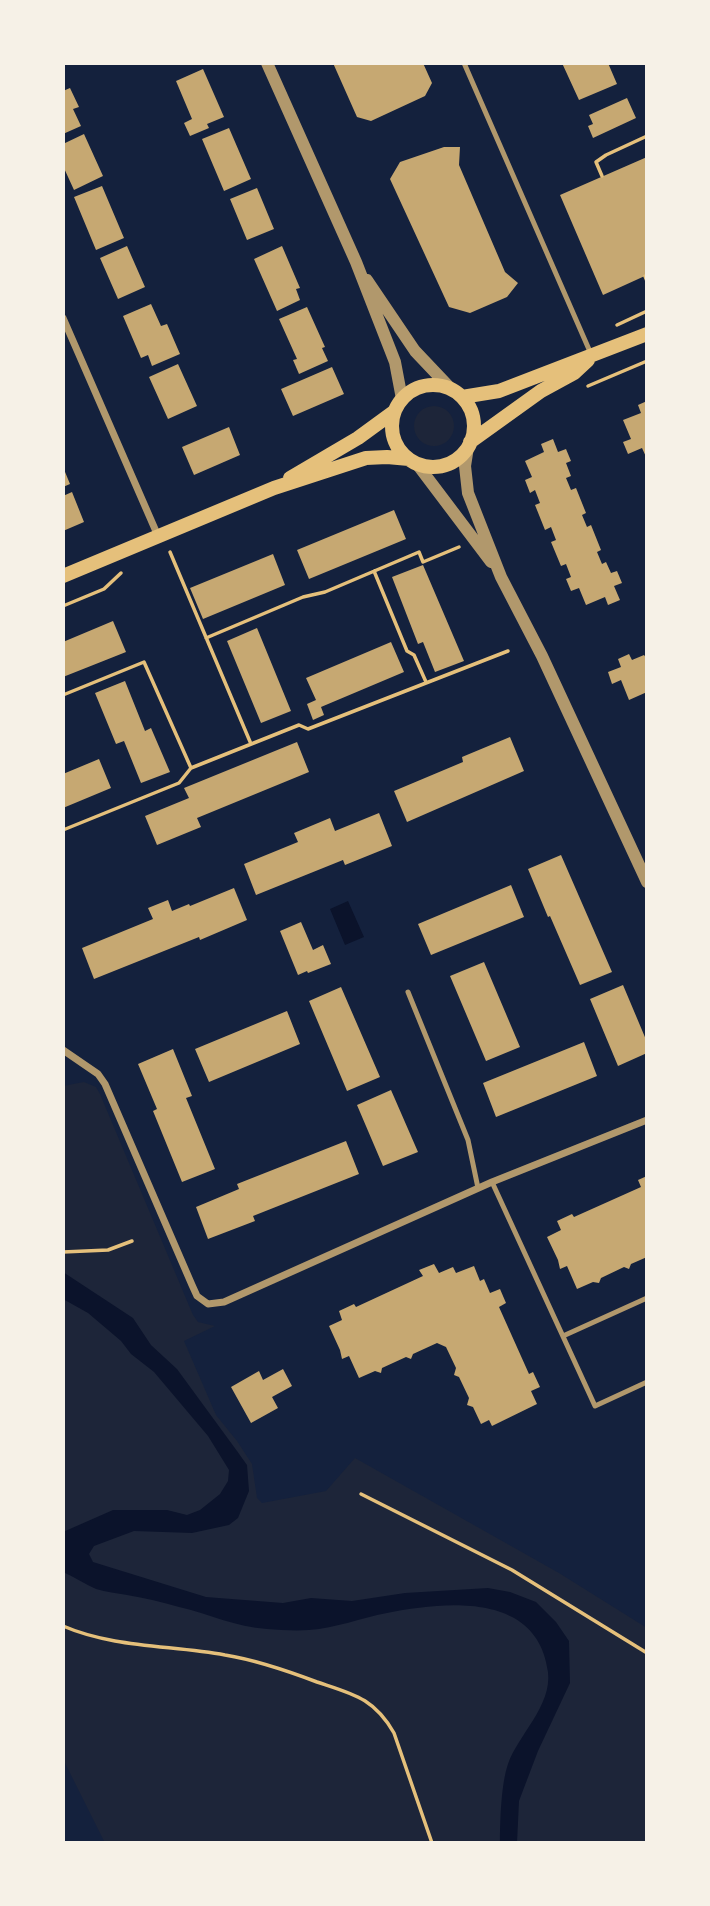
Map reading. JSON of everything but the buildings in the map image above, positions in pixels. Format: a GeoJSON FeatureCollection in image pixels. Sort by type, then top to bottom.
{"type":"FeatureCollection","features":[{"type":"Feature","properties":{"kind":"main road"},"geometry":{"type":"LineString","coordinates":[[456,393],[499,391],[647,334]]}},
{"type":"Feature","properties":{"kind":"main road"},"geometry":{"type":"LineString","coordinates":[[63,576],[274,488],[366,458],[387,457],[434,467],[447,464],[459,457],[469,444],[592,357]]}},
{"type":"Feature","properties":{"kind":"main road"},"geometry":{"type":"LineString","coordinates":[[274,488],[358,438],[412,391],[424,386],[438,385],[456,393],[470,408],[473,421],[469,444]]}},
{"type":"Feature","properties":{"kind":"main road"},"geometry":{"type":"LineString","coordinates":[[398,405],[392,424],[393,437],[399,449],[413,462]]}},
{"type":"Feature","properties":{"kind":"street"},"geometry":{"type":"LineString","coordinates":[[267,63],[356,262],[395,362],[398,405]]}},
{"type":"Feature","properties":{"kind":"street"},"geometry":{"type":"LineString","coordinates":[[356,262],[415,351],[456,393]]}},
{"type":"Feature","properties":{"kind":"street"},"geometry":{"type":"LineString","coordinates":[[63,318],[158,536]]}},
{"type":"Feature","properties":{"kind":"street"},"geometry":{"type":"LineString","coordinates":[[469,444],[465,466],[468,493],[502,577],[542,656],[647,882]]}},
{"type":"Feature","properties":{"kind":"street"},"geometry":{"type":"LineString","coordinates":[[413,462],[502,577]]}},
{"type":"Feature","properties":{"kind":"street"},"geometry":{"type":"LineString","coordinates":[[63,1050],[98,1074],[105,1084],[197,1296],[208,1304],[224,1302],[478,1188],[647,1120]]}},
{"type":"Feature","properties":{"kind":"lane"},"geometry":{"type":"LineString","coordinates":[[464,63],[592,357]]}},
{"type":"Feature","properties":{"kind":"lane"},"geometry":{"type":"LineString","coordinates":[[408,992],[468,1140],[478,1188]]}},
{"type":"Feature","properties":{"kind":"lane"},"geometry":{"type":"LineString","coordinates":[[492,1182],[595,1406],[647,1382]]}},
{"type":"Feature","properties":{"kind":"lane"},"geometry":{"type":"LineString","coordinates":[[563,1336],[647,1298]]}},
{"type":"Feature","properties":{"kind":"path"},"geometry":{"type":"LineString","coordinates":[[602,176],[596,162],[647,136]]}},
{"type":"Feature","properties":{"kind":"path"},"geometry":{"type":"LineString","coordinates":[[583,388],[647,361]]}},
{"type":"Feature","properties":{"kind":"path"},"geometry":{"type":"LineString","coordinates":[[160,556],[182,547]]}},
{"type":"Feature","properties":{"kind":"path"},"geometry":{"type":"LineString","coordinates":[[206,638],[419,552],[423,562],[459,547]]}},
{"type":"Feature","properties":{"kind":"path"},"geometry":{"type":"LineString","coordinates":[[170,552],[251,744]]}},
{"type":"Feature","properties":{"kind":"path"},"geometry":{"type":"LineString","coordinates":[[63,606],[104,589],[127,570]]}},
{"type":"Feature","properties":{"kind":"path"},"geometry":{"type":"LineString","coordinates":[[374,571],[407,651],[414,655],[426,682]]}},
{"type":"Feature","properties":{"kind":"path"},"geometry":{"type":"LineString","coordinates":[[63,830],[179,783],[191,768],[299,725],[308,729],[508,651]]}},
{"type":"Feature","properties":{"kind":"path"},"geometry":{"type":"LineString","coordinates":[[63,695],[144,662],[191,768]]}},
{"type":"Feature","properties":{"kind":"path"},"geometry":{"type":"LineString","coordinates":[[63,1252],[108,1250],[132,1241]]}},
{"type":"Feature","properties":{"kind":"path"},"geometry":{"type":"LineString","coordinates":[[361,1494],[512,1570],[647,1653]]}},
{"type":"Feature","properties":{"kind":"path"},"geometry":{"type":"LineString","coordinates":[[63,1626],[109,1640],[227,1655],[359,1696],[386,1719],[394,1733],[432,1843]]}},
{"type":"Feature","properties":{"kind":"shaded area"},"geometry":{"type":"Polygon","coordinates":[[[434,406],[442,407],[448,412],[453,418],[453,434],[448,440],[442,445],[434,446],[426,445],[420,440],[415,434],[414,426],[415,418],[420,412],[426,407],[434,406]]]}},
{"type":"Feature","properties":{"kind":"shaded area"},"geometry":{"type":"Polygon","coordinates":[[[348,901],[364,937],[345,945],[330,909],[348,901]]]}},
{"type":"Feature","properties":{"kind":"shaded area"},"geometry":{"type":"Polygon","coordinates":[[[84,1082],[96,1087],[100,1094],[193,1315],[198,1322],[215,1326],[184,1341],[216,1415],[252,1464],[257,1498],[262,1503],[326,1491],[355,1458],[559,1573],[647,1628],[647,1843],[105,1843],[63,1759],[63,1086],[84,1082]]]}},
{"type":"Feature","properties":{"kind":"shaded area"},"geometry":{"type":"Polygon","coordinates":[[[63,1272],[133,1318],[151,1345],[177,1369],[247,1465],[249,1491],[238,1518],[229,1525],[192,1533],[134,1531],[94,1546],[89,1554],[93,1562],[206,1597],[283,1603],[311,1598],[352,1601],[405,1593],[488,1588],[510,1592],[536,1602],[556,1622],[569,1641],[570,1683],[538,1751],[519,1801],[517,1843],[500,1843],[504,1782],[513,1753],[545,1697],[548,1672],[541,1646],[527,1627],[508,1615],[486,1608],[436,1606],[387,1613],[319,1629],[256,1628],[153,1600],[96,1589],[63,1572],[63,1532],[113,1510],[167,1510],[187,1515],[200,1510],[220,1494],[228,1481],[229,1470],[208,1436],[154,1372],[88,1313],[63,1299],[63,1272]]]}}]}
